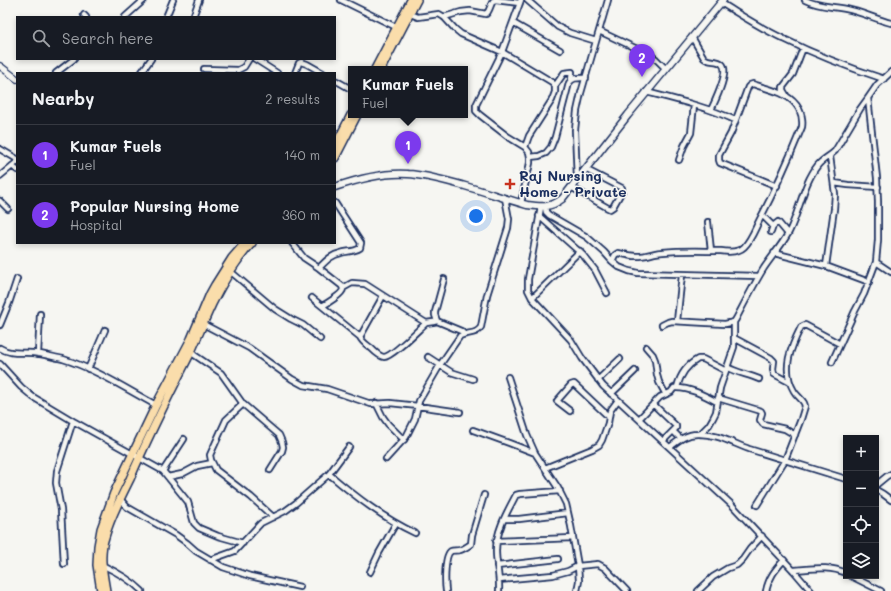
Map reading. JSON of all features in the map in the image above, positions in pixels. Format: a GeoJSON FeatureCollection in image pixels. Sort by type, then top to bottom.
{"type":"FeatureCollection","features":[{"type":"Feature","properties":{"kind":"highway"},"geometry":{"type":"LineString","coordinates":[[382,66],[411,0]]}},
{"type":"Feature","properties":{"kind":"highway"},"geometry":{"type":"LineString","coordinates":[[376,66],[396,27],[417,0]]}},
{"type":"Feature","properties":{"kind":"highway"},"geometry":{"type":"LineString","coordinates":[[336,144],[349,118]]}},
{"type":"Feature","properties":{"kind":"highway"},"geometry":{"type":"LineString","coordinates":[[336,156],[355,118]]}},
{"type":"Feature","properties":{"kind":"highway"},"geometry":{"type":"LineString","coordinates":[[200,327],[210,294],[232,258],[244,244]]}},
{"type":"Feature","properties":{"kind":"highway"},"geometry":{"type":"LineString","coordinates":[[106,591],[102,565],[105,536],[156,405],[230,271],[242,253],[251,244]]}},
{"type":"Feature","properties":{"kind":"highway"},"geometry":{"type":"LineString","coordinates":[[101,591],[97,565],[98,546],[101,529],[114,493],[136,456],[190,352],[193,340]]}},
{"type":"Feature","properties":{"kind":"main road"},"geometry":{"type":"LineString","coordinates":[[336,187],[377,176],[408,174],[444,180],[521,203],[543,207],[552,205],[562,199],[646,92],[722,1]]}},
{"type":"Feature","properties":{"kind":"street"},"geometry":{"type":"LineString","coordinates":[[126,16],[144,0]]}},
{"type":"Feature","properties":{"kind":"street"},"geometry":{"type":"LineString","coordinates":[[166,16],[173,0]]}},
{"type":"Feature","properties":{"kind":"street"},"geometry":{"type":"LineString","coordinates":[[193,16],[199,0]]}},
{"type":"Feature","properties":{"kind":"street"},"geometry":{"type":"LineString","coordinates":[[341,0],[396,27]]}},
{"type":"Feature","properties":{"kind":"street"},"geometry":{"type":"LineString","coordinates":[[444,17],[466,11],[486,14],[495,0],[520,2],[502,52],[476,105],[476,110],[480,116],[507,136],[525,146],[529,152],[530,163],[521,203]]}},
{"type":"Feature","properties":{"kind":"street"},"geometry":{"type":"LineString","coordinates":[[527,0],[558,27],[570,33],[596,41]]}},
{"type":"Feature","properties":{"kind":"street"},"geometry":{"type":"LineString","coordinates":[[577,178],[575,130],[577,111],[608,0]]}},
{"type":"Feature","properties":{"kind":"street"},"geometry":{"type":"LineString","coordinates":[[806,0],[813,4],[847,9],[891,23]]}},
{"type":"Feature","properties":{"kind":"street"},"geometry":{"type":"LineString","coordinates":[[722,1],[756,24],[783,39],[835,62],[884,79]]}},
{"type":"Feature","properties":{"kind":"street"},"geometry":{"type":"LineString","coordinates":[[407,12],[418,17],[439,14],[461,34],[502,52],[552,82],[555,86]]}},
{"type":"Feature","properties":{"kind":"street"},"geometry":{"type":"LineString","coordinates":[[513,23],[560,50]]}},
{"type":"Feature","properties":{"kind":"street"},"geometry":{"type":"LineString","coordinates":[[599,31],[648,54],[656,59],[666,69]]}},
{"type":"Feature","properties":{"kind":"street"},"geometry":{"type":"LineString","coordinates":[[692,37],[704,58],[719,62],[724,68],[725,72],[723,80],[711,110]]}},
{"type":"Feature","properties":{"kind":"street"},"geometry":{"type":"LineString","coordinates":[[786,95],[783,87],[793,74],[803,48]]}},
{"type":"Feature","properties":{"kind":"street"},"geometry":{"type":"LineString","coordinates":[[57,72],[73,60]]}},
{"type":"Feature","properties":{"kind":"street"},"geometry":{"type":"LineString","coordinates":[[142,72],[149,60]]}},
{"type":"Feature","properties":{"kind":"street"},"geometry":{"type":"LineString","coordinates":[[204,69],[230,71],[238,70],[242,68],[248,60]]}},
{"type":"Feature","properties":{"kind":"street"},"geometry":{"type":"LineString","coordinates":[[257,60],[275,72]]}},
{"type":"Feature","properties":{"kind":"street"},"geometry":{"type":"LineString","coordinates":[[295,72],[299,63],[301,62],[321,72]]}},
{"type":"Feature","properties":{"kind":"street"},"geometry":{"type":"LineString","coordinates":[[0,66],[16,77]]}},
{"type":"Feature","properties":{"kind":"street"},"geometry":{"type":"LineString","coordinates":[[525,146],[552,100],[555,92],[555,86],[564,73],[572,72],[552,147],[546,153],[539,156],[530,157]]}},
{"type":"Feature","properties":{"kind":"street"},"geometry":{"type":"LineString","coordinates":[[700,434],[709,425],[716,412],[717,400],[726,369],[733,352],[734,322],[759,276],[788,234],[796,217],[808,182],[818,165],[835,151],[860,108],[877,84],[891,72]]}},
{"type":"Feature","properties":{"kind":"street"},"geometry":{"type":"LineString","coordinates":[[571,80],[575,78],[586,78]]}},
{"type":"Feature","properties":{"kind":"street"},"geometry":{"type":"LineString","coordinates":[[336,81],[348,87]]}},
{"type":"Feature","properties":{"kind":"street"},"geometry":{"type":"LineString","coordinates":[[612,261],[618,253],[641,256],[662,252],[729,252],[743,247],[777,186],[797,140],[803,121],[797,105],[792,99],[786,95],[750,84],[736,120],[719,155],[719,160],[720,163],[777,186]]}},
{"type":"Feature","properties":{"kind":"street"},"geometry":{"type":"LineString","coordinates":[[646,92],[711,110],[736,120]]}},
{"type":"Feature","properties":{"kind":"street"},"geometry":{"type":"LineString","coordinates":[[832,362],[864,294],[876,262],[878,240],[878,187],[868,98]]}},
{"type":"Feature","properties":{"kind":"street"},"geometry":{"type":"LineString","coordinates":[[679,160],[690,133],[694,105]]}},
{"type":"Feature","properties":{"kind":"street"},"geometry":{"type":"LineString","coordinates":[[0,149],[16,160]]}},
{"type":"Feature","properties":{"kind":"street"},"geometry":{"type":"LineString","coordinates":[[826,266],[835,194],[830,156]]}},
{"type":"Feature","properties":{"kind":"street"},"geometry":{"type":"LineString","coordinates":[[0,176],[16,162]]}},
{"type":"Feature","properties":{"kind":"street"},"geometry":{"type":"LineString","coordinates":[[12,166],[16,169]]}},
{"type":"Feature","properties":{"kind":"street"},"geometry":{"type":"LineString","coordinates":[[571,186],[608,208],[610,209],[613,207],[622,191],[622,188],[585,169]]}},
{"type":"Feature","properties":{"kind":"street"},"geometry":{"type":"LineString","coordinates":[[834,183],[878,187]]}},
{"type":"Feature","properties":{"kind":"street"},"geometry":{"type":"LineString","coordinates":[[386,459],[404,440],[415,418],[419,401],[460,336],[476,332],[481,326],[487,295],[508,228],[509,219],[505,198]]}},
{"type":"Feature","properties":{"kind":"street"},"geometry":{"type":"LineString","coordinates":[[0,201],[8,209]]}},
{"type":"Feature","properties":{"kind":"street"},"geometry":{"type":"LineString","coordinates":[[320,268],[329,258],[334,255],[360,248],[361,243],[336,205]]}},
{"type":"Feature","properties":{"kind":"street"},"geometry":{"type":"LineString","coordinates":[[543,207],[539,216],[528,279],[528,290],[532,298],[571,340],[598,380],[611,394],[732,505],[811,591]]}},
{"type":"Feature","properties":{"kind":"street"},"geometry":{"type":"LineString","coordinates":[[543,207],[549,215],[587,237],[619,267],[629,271],[638,273],[682,275],[759,276]]}},
{"type":"Feature","properties":{"kind":"street"},"geometry":{"type":"LineString","coordinates":[[762,215],[773,226]]}},
{"type":"Feature","properties":{"kind":"street"},"geometry":{"type":"LineString","coordinates":[[539,216],[580,251],[593,266],[607,292]]}},
{"type":"Feature","properties":{"kind":"street"},"geometry":{"type":"LineString","coordinates":[[708,222],[711,251]]}},
{"type":"Feature","properties":{"kind":"street"},"geometry":{"type":"LineString","coordinates":[[771,232],[773,226],[778,222],[788,234]]}},
{"type":"Feature","properties":{"kind":"street"},"geometry":{"type":"LineString","coordinates":[[293,244],[304,258],[320,268],[343,288]]}},
{"type":"Feature","properties":{"kind":"street"},"geometry":{"type":"LineString","coordinates":[[532,298],[580,251]]}},
{"type":"Feature","properties":{"kind":"street"},"geometry":{"type":"LineString","coordinates":[[774,253],[826,266],[869,282]]}},
{"type":"Feature","properties":{"kind":"street"},"geometry":{"type":"LineString","coordinates":[[876,262],[891,272]]}},
{"type":"Feature","properties":{"kind":"street"},"geometry":{"type":"LineString","coordinates":[[230,271],[275,308],[306,327],[320,339]]}},
{"type":"Feature","properties":{"kind":"street"},"geometry":{"type":"LineString","coordinates":[[677,321],[682,275]]}},
{"type":"Feature","properties":{"kind":"street"},"geometry":{"type":"LineString","coordinates":[[0,325],[17,279]]}},
{"type":"Feature","properties":{"kind":"street"},"geometry":{"type":"LineString","coordinates":[[437,321],[435,312],[444,279]]}},
{"type":"Feature","properties":{"kind":"street"},"geometry":{"type":"LineString","coordinates":[[322,306],[340,294],[343,291],[343,288],[352,283],[361,283],[365,284],[426,323]]}},
{"type":"Feature","properties":{"kind":"street"},"geometry":{"type":"LineString","coordinates":[[360,337],[383,296]]}},
{"type":"Feature","properties":{"kind":"street"},"geometry":{"type":"LineString","coordinates":[[312,298],[360,337],[360,340],[385,357],[390,355],[426,323],[437,321],[461,331],[464,334]]}},
{"type":"Feature","properties":{"kind":"street"},"geometry":{"type":"LineString","coordinates":[[38,354],[40,314]]}},
{"type":"Feature","properties":{"kind":"street"},"geometry":{"type":"LineString","coordinates":[[662,325],[668,322],[677,321],[725,324],[734,322]]}},
{"type":"Feature","properties":{"kind":"street"},"geometry":{"type":"LineString","coordinates":[[757,505],[785,460],[805,406],[789,382],[788,358],[802,326],[805,325],[840,344]]}},
{"type":"Feature","properties":{"kind":"street"},"geometry":{"type":"LineString","coordinates":[[200,327],[249,348],[292,379],[303,385],[327,389],[371,404],[390,403],[460,412]]}},
{"type":"Feature","properties":{"kind":"street"},"geometry":{"type":"LineString","coordinates":[[88,369],[105,330]]}},
{"type":"Feature","properties":{"kind":"street"},"geometry":{"type":"LineString","coordinates":[[734,338],[771,358],[774,361],[772,369],[774,374],[789,382]]}},
{"type":"Feature","properties":{"kind":"street"},"geometry":{"type":"LineString","coordinates":[[646,347],[653,355],[659,382],[665,394]]}},
{"type":"Feature","properties":{"kind":"street"},"geometry":{"type":"LineString","coordinates":[[0,348],[8,352],[32,353],[62,359],[88,369],[156,405]]}},
{"type":"Feature","properties":{"kind":"street"},"geometry":{"type":"LineString","coordinates":[[190,352],[221,373],[243,404],[280,437],[283,447],[282,451],[270,470]]}},
{"type":"Feature","properties":{"kind":"street"},"geometry":{"type":"LineString","coordinates":[[428,357],[451,372],[473,379]]}},
{"type":"Feature","properties":{"kind":"street"},"geometry":{"type":"LineString","coordinates":[[598,380],[620,359]]}},
{"type":"Feature","properties":{"kind":"street"},"geometry":{"type":"LineString","coordinates":[[677,388],[681,376],[698,359],[703,359],[726,369],[748,374],[759,379]]}},
{"type":"Feature","properties":{"kind":"street"},"geometry":{"type":"LineString","coordinates":[[0,364],[11,378],[33,397],[72,421],[163,471],[188,502],[196,526],[218,536],[243,543]]}},
{"type":"Feature","properties":{"kind":"street"},"geometry":{"type":"LineString","coordinates":[[611,394],[635,370]]}},
{"type":"Feature","properties":{"kind":"street"},"geometry":{"type":"LineString","coordinates":[[508,377],[534,453],[563,496],[568,513],[578,566],[579,581],[577,591]]}},
{"type":"Feature","properties":{"kind":"street"},"geometry":{"type":"LineString","coordinates":[[570,411],[557,401],[570,385],[574,384],[609,417]]}},
{"type":"Feature","properties":{"kind":"street"},"geometry":{"type":"LineString","coordinates":[[639,419],[660,397],[671,392],[674,388],[677,388],[695,391],[717,400],[761,411],[762,413],[760,420],[763,424],[785,429],[795,435]]}},
{"type":"Feature","properties":{"kind":"street"},"geometry":{"type":"LineString","coordinates":[[545,468],[597,447],[602,440],[608,425],[610,411],[618,400]]}},
{"type":"Feature","properties":{"kind":"street"},"geometry":{"type":"LineString","coordinates":[[376,403],[388,424],[404,440]]}},
{"type":"Feature","properties":{"kind":"street"},"geometry":{"type":"LineString","coordinates":[[243,404],[226,420],[210,455],[212,463],[216,470],[251,497],[273,517]]}},
{"type":"Feature","properties":{"kind":"street"},"geometry":{"type":"LineString","coordinates":[[653,404],[676,426],[676,428],[663,441]]}},
{"type":"Feature","properties":{"kind":"street"},"geometry":{"type":"LineString","coordinates":[[64,564],[61,510],[56,478],[72,421]]}},
{"type":"Feature","properties":{"kind":"street"},"geometry":{"type":"LineString","coordinates":[[473,430],[534,453]]}},
{"type":"Feature","properties":{"kind":"street"},"geometry":{"type":"LineString","coordinates":[[673,431],[681,439]]}},
{"type":"Feature","properties":{"kind":"street"},"geometry":{"type":"LineString","coordinates":[[670,447],[686,436],[708,434],[723,438],[747,448],[843,478]]}},
{"type":"Feature","properties":{"kind":"street"},"geometry":{"type":"LineString","coordinates":[[163,471],[184,439]]}},
{"type":"Feature","properties":{"kind":"street"},"geometry":{"type":"LineString","coordinates":[[210,560],[235,551],[261,524],[285,511],[329,474],[349,447]]}},
{"type":"Feature","properties":{"kind":"street"},"geometry":{"type":"LineString","coordinates":[[168,476],[182,474],[197,466],[212,463]]}},
{"type":"Feature","properties":{"kind":"street"},"geometry":{"type":"LineString","coordinates":[[329,474],[370,507],[415,533]]}},
{"type":"Feature","properties":{"kind":"street"},"geometry":{"type":"LineString","coordinates":[[879,483],[891,474]]}},
{"type":"Feature","properties":{"kind":"street"},"geometry":{"type":"LineString","coordinates":[[499,591],[496,541],[504,519],[517,494],[560,491]]}},
{"type":"Feature","properties":{"kind":"street"},"geometry":{"type":"LineString","coordinates":[[879,492],[891,500]]}},
{"type":"Feature","properties":{"kind":"street"},"geometry":{"type":"LineString","coordinates":[[446,591],[445,575],[448,554],[450,551],[463,549],[471,544],[472,535],[484,496]]}},
{"type":"Feature","properties":{"kind":"street"},"geometry":{"type":"LineString","coordinates":[[120,499],[127,507],[176,535],[196,552],[223,567],[250,576],[300,587]]}},
{"type":"Feature","properties":{"kind":"street"},"geometry":{"type":"LineString","coordinates":[[504,519],[568,513]]}},
{"type":"Feature","properties":{"kind":"street"},"geometry":{"type":"LineString","coordinates":[[370,572],[396,523]]}},
{"type":"Feature","properties":{"kind":"street"},"geometry":{"type":"LineString","coordinates":[[698,591],[713,576],[737,564],[743,559],[762,536]]}},
{"type":"Feature","properties":{"kind":"street"},"geometry":{"type":"LineString","coordinates":[[496,541],[573,538]]}},
{"type":"Feature","properties":{"kind":"street"},"geometry":{"type":"LineString","coordinates":[[497,566],[558,559]]}},
{"type":"Feature","properties":{"kind":"street"},"geometry":{"type":"LineString","coordinates":[[766,591],[771,576],[784,560]]}},
{"type":"Feature","properties":{"kind":"street"},"geometry":{"type":"LineString","coordinates":[[499,580],[553,575],[568,571],[578,566],[593,564],[602,566],[627,591]]}},
{"type":"Feature","properties":{"kind":"street"},"geometry":{"type":"LineString","coordinates":[[102,565],[128,579],[142,591]]}},
{"type":"Feature","properties":{"kind":"street"},"geometry":{"type":"LineString","coordinates":[[793,570],[824,568],[835,569],[843,572]]}},
{"type":"Feature","properties":{"kind":"street"},"geometry":{"type":"LineString","coordinates":[[857,579],[881,591]]}},
{"type":"Feature","properties":{"kind":"place","name":"Popular Nursing Home"},"geometry":{"type":"Point","coordinates":[642,77]}},
{"type":"Feature","properties":{"kind":"place","name":"Kumar Fuels"},"geometry":{"type":"Point","coordinates":[408,164]}},
{"type":"Feature","properties":{"kind":"place","name":"Raj Nursing Home - Private"},"geometry":{"type":"Point","coordinates":[510,184]}}]}
